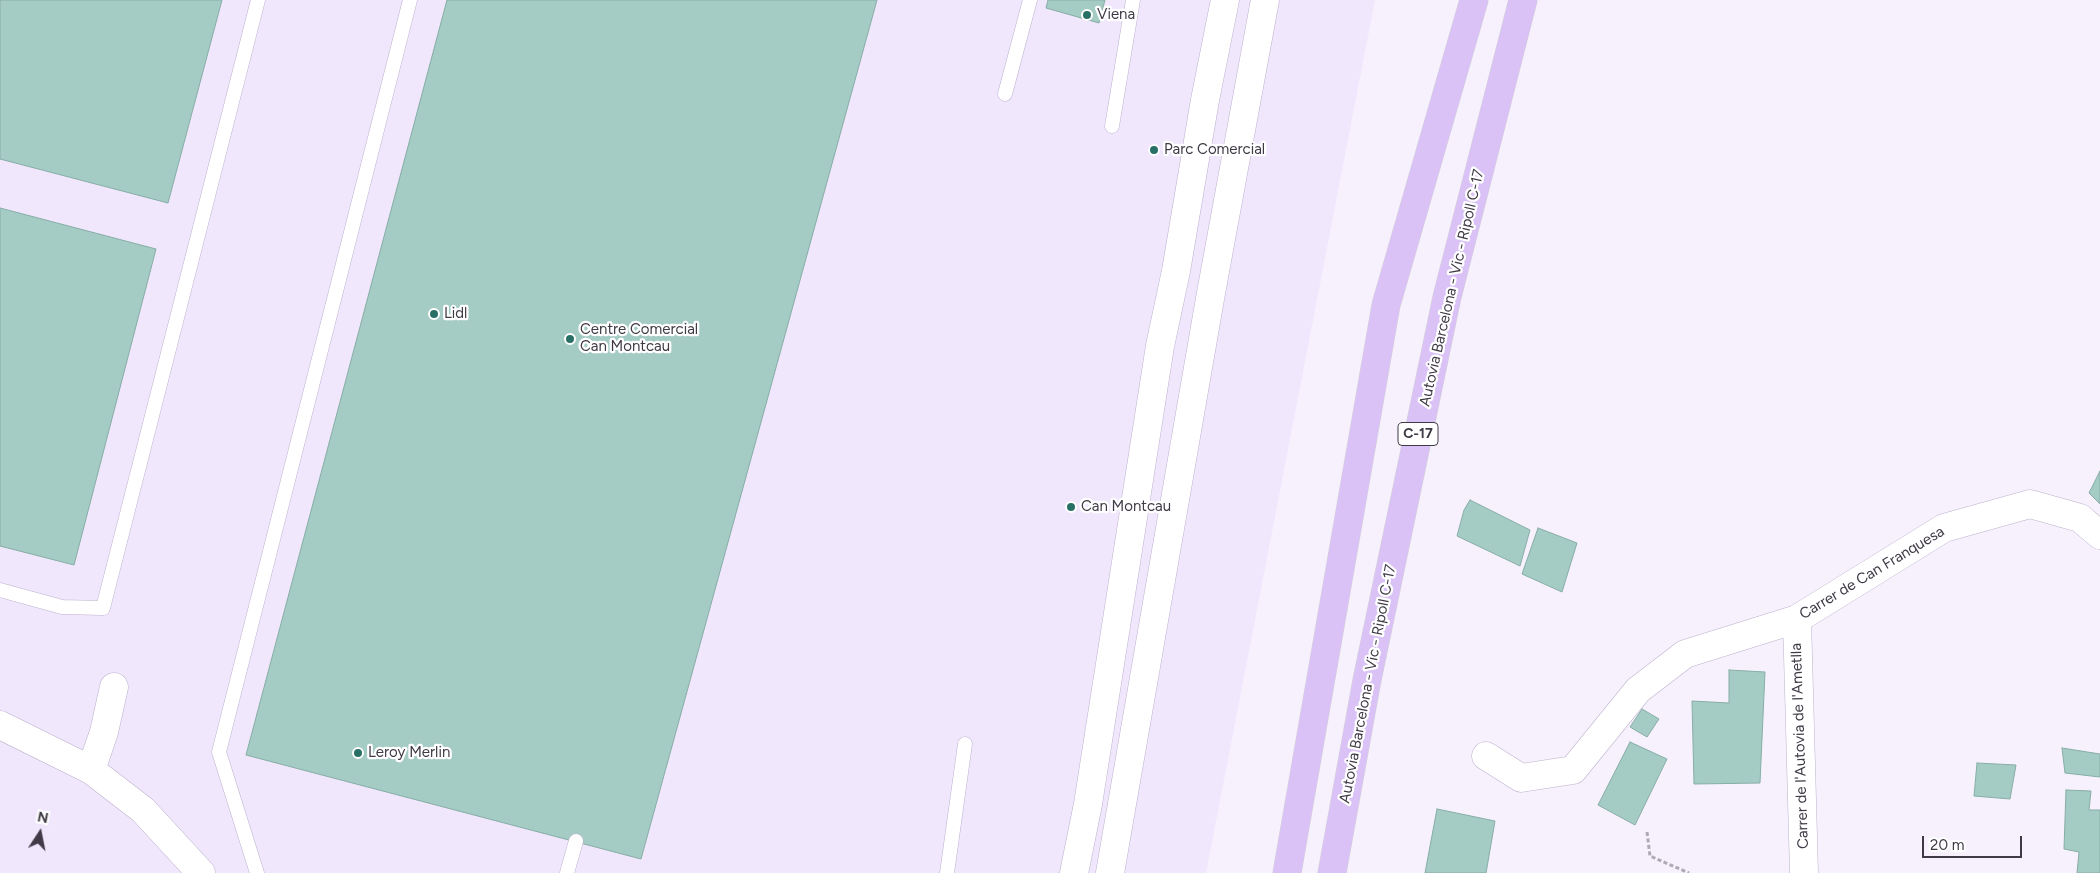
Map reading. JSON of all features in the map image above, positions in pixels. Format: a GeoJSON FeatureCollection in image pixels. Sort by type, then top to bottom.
{"type":"FeatureCollection","features":[{"type":"Feature","properties":{"kind":"highway"},"geometry":{"type":"LineString","coordinates":[[1287,873],[1386,305],[1474,0]]}},
{"type":"Feature","properties":{"kind":"highway","name":"Autovia Barcelona - Vic - Ripoll C-17"},"geometry":{"type":"LineString","coordinates":[[1332,873],[1367,680],[1447,297],[1524,0]]}},
{"type":"Feature","properties":{"kind":"street"},"geometry":{"type":"LineString","coordinates":[[1074,873],[1088,804],[1160,346],[1176,271],[1205,100],[1226,0]]}},
{"type":"Feature","properties":{"kind":"street"},"geometry":{"type":"LineString","coordinates":[[1110,873],[1211,293],[1266,0]]}},
{"type":"Feature","properties":{"kind":"street","name":"Carrer de Can Franquesa"},"geometry":{"type":"LineString","coordinates":[[1486,756],[1521,778],[1573,770],[1638,690],[1685,654],[1796,619],[1944,528],[2030,504],[2080,518],[2100,535]]}},
{"type":"Feature","properties":{"kind":"street","name":"Carrer de l'Autovia de l'Ametlla"},"geometry":{"type":"LineString","coordinates":[[1796,619],[1804,873]]}},
{"type":"Feature","properties":{"kind":"street"},"geometry":{"type":"LineString","coordinates":[[91,770],[104,732],[114,687]]}},
{"type":"Feature","properties":{"kind":"street"},"geometry":{"type":"LineString","coordinates":[[0,725],[91,770],[143,810],[201,873]]}},
{"type":"Feature","properties":{"kind":"lane"},"geometry":{"type":"LineString","coordinates":[[0,590],[62,607],[103,608],[258,0]]}},
{"type":"Feature","properties":{"kind":"lane"},"geometry":{"type":"LineString","coordinates":[[257,873],[219,752],[410,0]]}},
{"type":"Feature","properties":{"kind":"lane"},"geometry":{"type":"LineString","coordinates":[[1006,94],[1030,0]]}},
{"type":"Feature","properties":{"kind":"lane"},"geometry":{"type":"LineString","coordinates":[[1112,126],[1132,0]]}},
{"type":"Feature","properties":{"kind":"lane"},"geometry":{"type":"LineString","coordinates":[[947,873],[965,744]]}},
{"type":"Feature","properties":{"kind":"lane"},"geometry":{"type":"LineString","coordinates":[[567,873],[576,842]]}},
{"type":"Feature","properties":{"kind":"path"},"geometry":{"type":"LineString","coordinates":[[1647,832],[1650,856],[1689,873]]}},
{"type":"Feature","properties":{"kind":"shaded area"},"geometry":{"type":"Polygon","coordinates":[[[0,0],[1375,0],[1206,873],[0,873],[0,0]]]}},
{"type":"Feature","properties":{"kind":"building"},"geometry":{"type":"Polygon","coordinates":[[[0,0],[222,0],[168,203],[0,159],[0,0]]]}},
{"type":"Feature","properties":{"kind":"building","name":"Centre Comercial Can Montcau"},"geometry":{"type":"Polygon","coordinates":[[[447,0],[877,0],[641,859],[246,755],[447,0]]]}},
{"type":"Feature","properties":{"kind":"building","name":"Viena"},"geometry":{"type":"Polygon","coordinates":[[[1048,0],[1105,0],[1099,23],[1046,8],[1048,0]]]}},
{"type":"Feature","properties":{"kind":"building"},"geometry":{"type":"Polygon","coordinates":[[[0,208],[156,249],[74,565],[0,546],[0,208]]]}},
{"type":"Feature","properties":{"kind":"building"},"geometry":{"type":"Polygon","coordinates":[[[2100,471],[2100,504],[2089,493],[2100,471]]]}},
{"type":"Feature","properties":{"kind":"building"},"geometry":{"type":"Polygon","coordinates":[[[1470,500],[1530,530],[1520,566],[1457,536],[1464,510],[1470,500]]]}},
{"type":"Feature","properties":{"kind":"building"},"geometry":{"type":"Polygon","coordinates":[[[1538,528],[1577,543],[1562,592],[1522,574],[1538,528]]]}},
{"type":"Feature","properties":{"kind":"building"},"geometry":{"type":"Polygon","coordinates":[[[1729,670],[1765,672],[1760,783],[1694,784],[1692,701],[1729,703],[1729,670]]]}},
{"type":"Feature","properties":{"kind":"building"},"geometry":{"type":"Polygon","coordinates":[[[1642,709],[1659,719],[1647,737],[1630,727],[1642,709]]]}},
{"type":"Feature","properties":{"kind":"building"},"geometry":{"type":"Polygon","coordinates":[[[1630,742],[1667,759],[1635,825],[1598,805],[1630,742]]]}},
{"type":"Feature","properties":{"kind":"building"},"geometry":{"type":"Polygon","coordinates":[[[2062,748],[2100,754],[2100,777],[2065,773],[2062,748]]]}},
{"type":"Feature","properties":{"kind":"building"},"geometry":{"type":"Polygon","coordinates":[[[1977,763],[2016,765],[2010,799],[1974,796],[1977,763]]]}},
{"type":"Feature","properties":{"kind":"building"},"geometry":{"type":"Polygon","coordinates":[[[2066,790],[2091,791],[2089,810],[2100,810],[2100,873],[2077,873],[2079,852],[2064,849],[2066,790]]]}},
{"type":"Feature","properties":{"kind":"building"},"geometry":{"type":"Polygon","coordinates":[[[1437,809],[1495,821],[1486,873],[1425,873],[1437,809]]]}},
{"type":"Feature","properties":{"kind":"place","name":"Viena"},"geometry":{"type":"Point","coordinates":[1087,15]}},
{"type":"Feature","properties":{"kind":"place","name":"Parc Comercial"},"geometry":{"type":"Point","coordinates":[1154,150]}},
{"type":"Feature","properties":{"kind":"place","name":"Lidl"},"geometry":{"type":"Point","coordinates":[434,314]}},
{"type":"Feature","properties":{"kind":"place","name":"Centre Comercial Can Montcau"},"geometry":{"type":"Point","coordinates":[570,339]}},
{"type":"Feature","properties":{"kind":"place","name":"Can Montcau"},"geometry":{"type":"Point","coordinates":[1071,507]}},
{"type":"Feature","properties":{"kind":"place","name":"Leroy Merlin"},"geometry":{"type":"Point","coordinates":[358,753]}}]}
